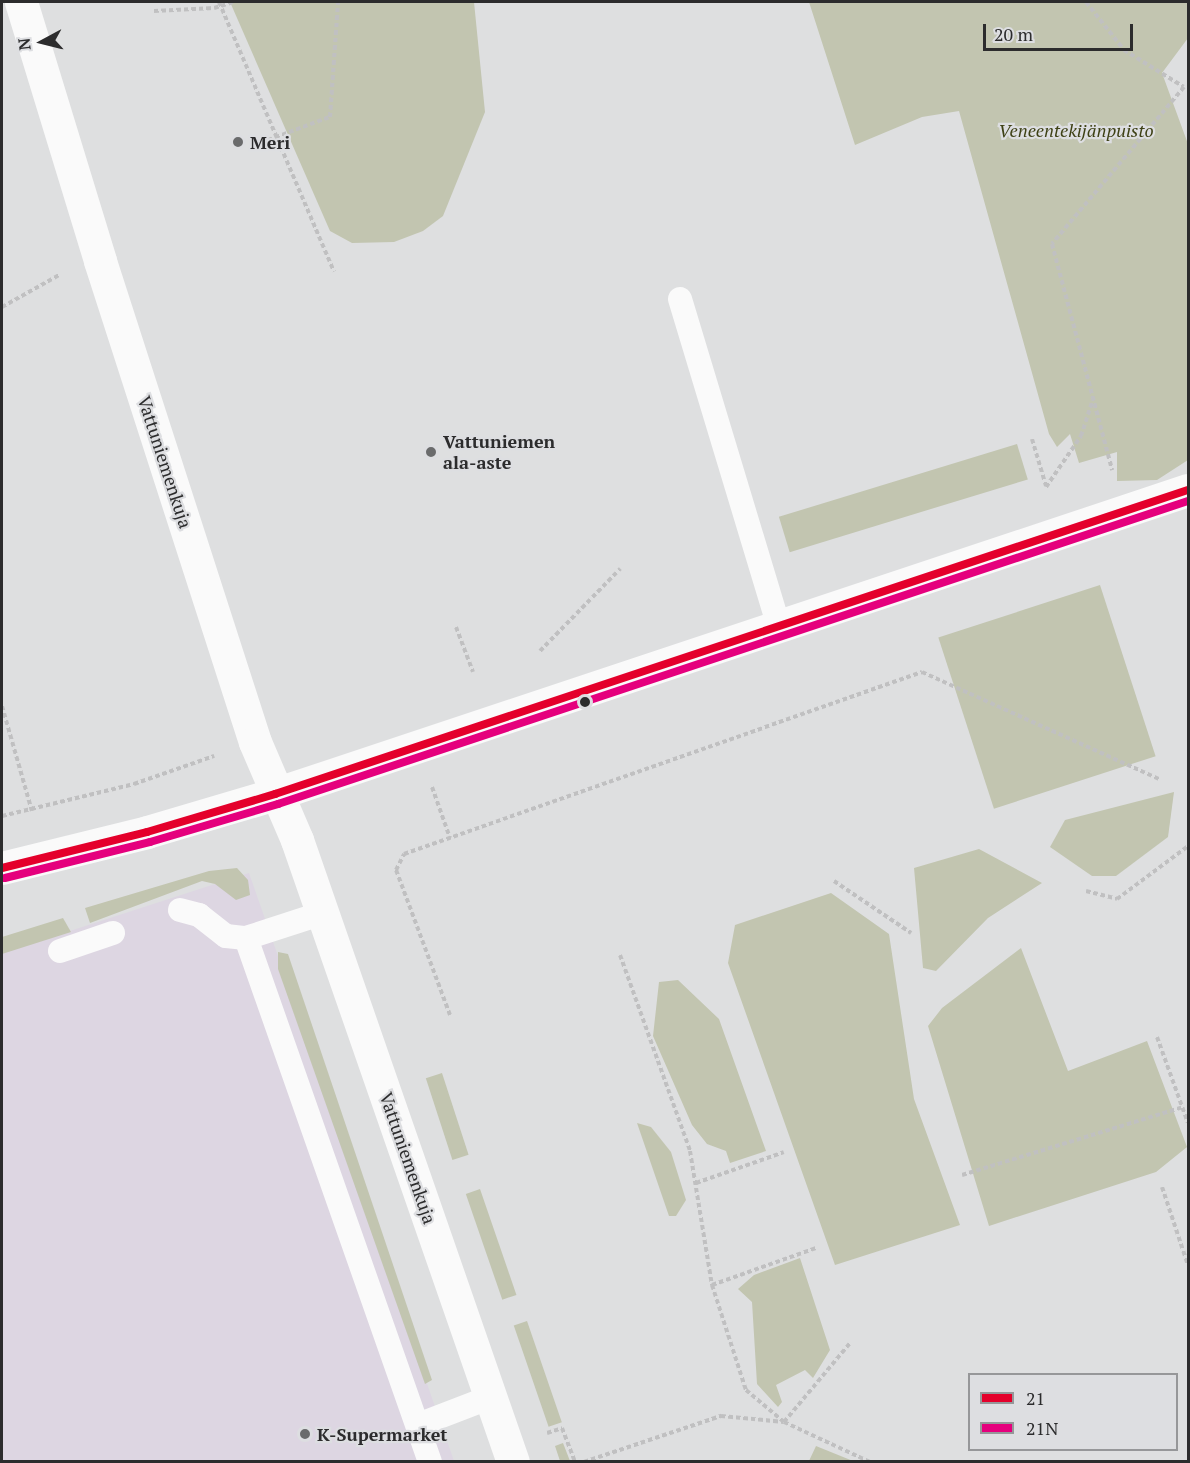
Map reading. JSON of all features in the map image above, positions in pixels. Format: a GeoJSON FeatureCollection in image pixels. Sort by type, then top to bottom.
{"type":"FeatureCollection","features":[{"type":"Feature","properties":{"kind":"street","name":"Vattuniemenkuja"},"geometry":{"type":"LineString","coordinates":[[21,2],[100,261],[275,794],[297,840],[513,1461]]}},
{"type":"Feature","properties":{"kind":"street"},"geometry":{"type":"LineString","coordinates":[[2,868],[147,832],[275,794],[1188,490]]}},
{"type":"Feature","properties":{"kind":"lane"},"geometry":{"type":"LineString","coordinates":[[680,299],[779,626]]}},
{"type":"Feature","properties":{"kind":"lane"},"geometry":{"type":"LineString","coordinates":[[180,910],[199,915],[226,936],[246,938],[323,913]]}},
{"type":"Feature","properties":{"kind":"lane"},"geometry":{"type":"LineString","coordinates":[[60,951],[113,933]]}},
{"type":"Feature","properties":{"kind":"lane"},"geometry":{"type":"LineString","coordinates":[[246,938],[430,1461]]}},
{"type":"Feature","properties":{"kind":"lane"},"geometry":{"type":"LineString","coordinates":[[418,1425],[491,1397]]}},
{"type":"Feature","properties":{"kind":"path"},"geometry":{"type":"LineString","coordinates":[[154,11],[234,2]]}},
{"type":"Feature","properties":{"kind":"path"},"geometry":{"type":"LineString","coordinates":[[268,140],[330,117],[338,2]]}},
{"type":"Feature","properties":{"kind":"path"},"geometry":{"type":"LineString","coordinates":[[1086,2],[1124,50],[1184,87],[1053,244],[1112,471]]}},
{"type":"Feature","properties":{"kind":"path"},"geometry":{"type":"LineString","coordinates":[[219,4],[334,271]]}},
{"type":"Feature","properties":{"kind":"path"},"geometry":{"type":"LineString","coordinates":[[2,308],[62,274],[100,261]]}},
{"type":"Feature","properties":{"kind":"path"},"geometry":{"type":"LineString","coordinates":[[1046,487],[1081,436],[1093,399]]}},
{"type":"Feature","properties":{"kind":"path"},"geometry":{"type":"LineString","coordinates":[[1032,439],[1048,492]]}},
{"type":"Feature","properties":{"kind":"path"},"geometry":{"type":"LineString","coordinates":[[540,651],[620,569]]}},
{"type":"Feature","properties":{"kind":"path"},"geometry":{"type":"LineString","coordinates":[[456,627],[473,672]]}},
{"type":"Feature","properties":{"kind":"path"},"geometry":{"type":"LineString","coordinates":[[450,1015],[396,870],[404,854],[922,672],[1159,779]]}},
{"type":"Feature","properties":{"kind":"path"},"geometry":{"type":"LineString","coordinates":[[2,706],[32,811]]}},
{"type":"Feature","properties":{"kind":"path"},"geometry":{"type":"LineString","coordinates":[[2,816],[32,811],[134,784],[198,761]]}},
{"type":"Feature","properties":{"kind":"path"},"geometry":{"type":"LineString","coordinates":[[431,784],[450,837]]}},
{"type":"Feature","properties":{"kind":"path"},"geometry":{"type":"LineString","coordinates":[[1086,891],[1117,898],[1188,846]]}},
{"type":"Feature","properties":{"kind":"path"},"geometry":{"type":"LineString","coordinates":[[834,881],[911,933]]}},
{"type":"Feature","properties":{"kind":"path"},"geometry":{"type":"LineString","coordinates":[[620,955],[690,1151],[712,1285],[746,1390],[784,1422],[870,1461]]}},
{"type":"Feature","properties":{"kind":"path"},"geometry":{"type":"LineString","coordinates":[[1158,1037],[1188,1120]]}},
{"type":"Feature","properties":{"kind":"path"},"geometry":{"type":"LineString","coordinates":[[962,1175],[1183,1107]]}},
{"type":"Feature","properties":{"kind":"path"},"geometry":{"type":"LineString","coordinates":[[696,1184],[784,1152]]}},
{"type":"Feature","properties":{"kind":"path"},"geometry":{"type":"LineString","coordinates":[[1162,1187],[1188,1265]]}},
{"type":"Feature","properties":{"kind":"path"},"geometry":{"type":"LineString","coordinates":[[712,1285],[816,1248]]}},
{"type":"Feature","properties":{"kind":"path"},"geometry":{"type":"LineString","coordinates":[[784,1422],[850,1343]]}},
{"type":"Feature","properties":{"kind":"path"},"geometry":{"type":"LineString","coordinates":[[584,1461],[721,1416],[784,1422]]}},
{"type":"Feature","properties":{"kind":"path"},"geometry":{"type":"LineString","coordinates":[[543,1434],[562,1428],[575,1461]]}},
{"type":"Feature","properties":{"kind":"shaded area"},"geometry":{"type":"Polygon","coordinates":[[[249,873],[454,1461],[2,1461],[2,953],[249,873]]]}},
{"type":"Feature","properties":{"kind":"green space"},"geometry":{"type":"Polygon","coordinates":[[[230,2],[474,2],[485,112],[443,216],[423,231],[394,242],[352,243],[330,231],[230,2]]]}},
{"type":"Feature","properties":{"kind":"green space","name":"Veneentekijänpuisto"},"geometry":{"type":"Polygon","coordinates":[[[809,2],[1188,2],[1188,38],[1162,73],[1188,144],[1188,460],[1157,480],[1117,481],[1117,452],[1079,463],[1070,434],[1057,447],[1049,434],[959,111],[922,117],[855,145],[809,2]]]}},
{"type":"Feature","properties":{"kind":"green space"},"geometry":{"type":"Polygon","coordinates":[[[1017,444],[1028,479],[790,552],[779,517],[1017,444]]]}},
{"type":"Feature","properties":{"kind":"green space"},"geometry":{"type":"Polygon","coordinates":[[[1100,585],[1156,756],[994,809],[938,638],[1100,585]]]}},
{"type":"Feature","properties":{"kind":"green space"},"geometry":{"type":"Polygon","coordinates":[[[1174,792],[1168,837],[1116,876],[1092,876],[1050,847],[1065,820],[1174,792]]]}},
{"type":"Feature","properties":{"kind":"green space"},"geometry":{"type":"Polygon","coordinates":[[[979,849],[1042,883],[988,918],[936,971],[923,968],[914,868],[979,849]]]}},
{"type":"Feature","properties":{"kind":"green space"},"geometry":{"type":"Polygon","coordinates":[[[237,868],[248,880],[250,895],[236,900],[215,884],[202,881],[90,923],[85,908],[209,871],[237,868]]]}},
{"type":"Feature","properties":{"kind":"green space"},"geometry":{"type":"Polygon","coordinates":[[[831,893],[889,934],[914,1099],[960,1225],[835,1265],[728,963],[735,925],[831,893]]]}},
{"type":"Feature","properties":{"kind":"green space"},"geometry":{"type":"Polygon","coordinates":[[[63,918],[71,932],[2,954],[2,937],[63,918]]]}},
{"type":"Feature","properties":{"kind":"green space"},"geometry":{"type":"Polygon","coordinates":[[[1021,948],[1068,1071],[1147,1041],[1187,1147],[1156,1172],[989,1226],[928,1026],[942,1008],[1021,948]]]}},
{"type":"Feature","properties":{"kind":"green space"},"geometry":{"type":"Polygon","coordinates":[[[278,952],[288,954],[432,1380],[425,1384],[278,969],[278,952]]]}},
{"type":"Feature","properties":{"kind":"green space"},"geometry":{"type":"Polygon","coordinates":[[[678,980],[719,1019],[766,1151],[730,1163],[726,1151],[707,1144],[692,1125],[653,1036],[659,982],[678,980]]]}},
{"type":"Feature","properties":{"kind":"green space"},"geometry":{"type":"Polygon","coordinates":[[[442,1073],[469,1155],[452,1160],[426,1078],[442,1073]]]}},
{"type":"Feature","properties":{"kind":"green space"},"geometry":{"type":"Polygon","coordinates":[[[637,1123],[651,1127],[671,1152],[686,1200],[676,1216],[669,1216],[637,1123]]]}},
{"type":"Feature","properties":{"kind":"green space"},"geometry":{"type":"Polygon","coordinates":[[[480,1189],[516,1295],[502,1300],[466,1194],[480,1189]]]}},
{"type":"Feature","properties":{"kind":"green space"},"geometry":{"type":"Polygon","coordinates":[[[800,1258],[830,1350],[813,1378],[805,1370],[776,1385],[782,1402],[778,1407],[757,1384],[752,1302],[738,1289],[754,1275],[800,1258]]]}},
{"type":"Feature","properties":{"kind":"green space"},"geometry":{"type":"Polygon","coordinates":[[[527,1321],[562,1422],[549,1427],[514,1326],[527,1321]]]}},
{"type":"Feature","properties":{"kind":"green space"},"geometry":{"type":"Polygon","coordinates":[[[563,1443],[570,1461],[560,1461],[555,1446],[563,1443]]]}},
{"type":"Feature","properties":{"kind":"green space"},"geometry":{"type":"Polygon","coordinates":[[[816,1446],[853,1461],[809,1461],[816,1446]]]}},
{"type":"Feature","properties":{"kind":"transit line","name":"21"},"geometry":{"type":"LineString","coordinates":[[2,868],[147,832],[275,794],[1188,490]]}},
{"type":"Feature","properties":{"kind":"transit line","name":"21N"},"geometry":{"type":"LineString","coordinates":[[5,878],[150,842],[278,804],[1188,501]]}},
{"type":"Feature","properties":{"kind":"place","name":"Meri"},"geometry":{"type":"Point","coordinates":[238,142]}},
{"type":"Feature","properties":{"kind":"place","name":"Vattuniemen ala-aste"},"geometry":{"type":"Point","coordinates":[431,452]}},
{"type":"Feature","properties":{"kind":"place","name":"K-Supermarket"},"geometry":{"type":"Point","coordinates":[305,1434]}}]}
